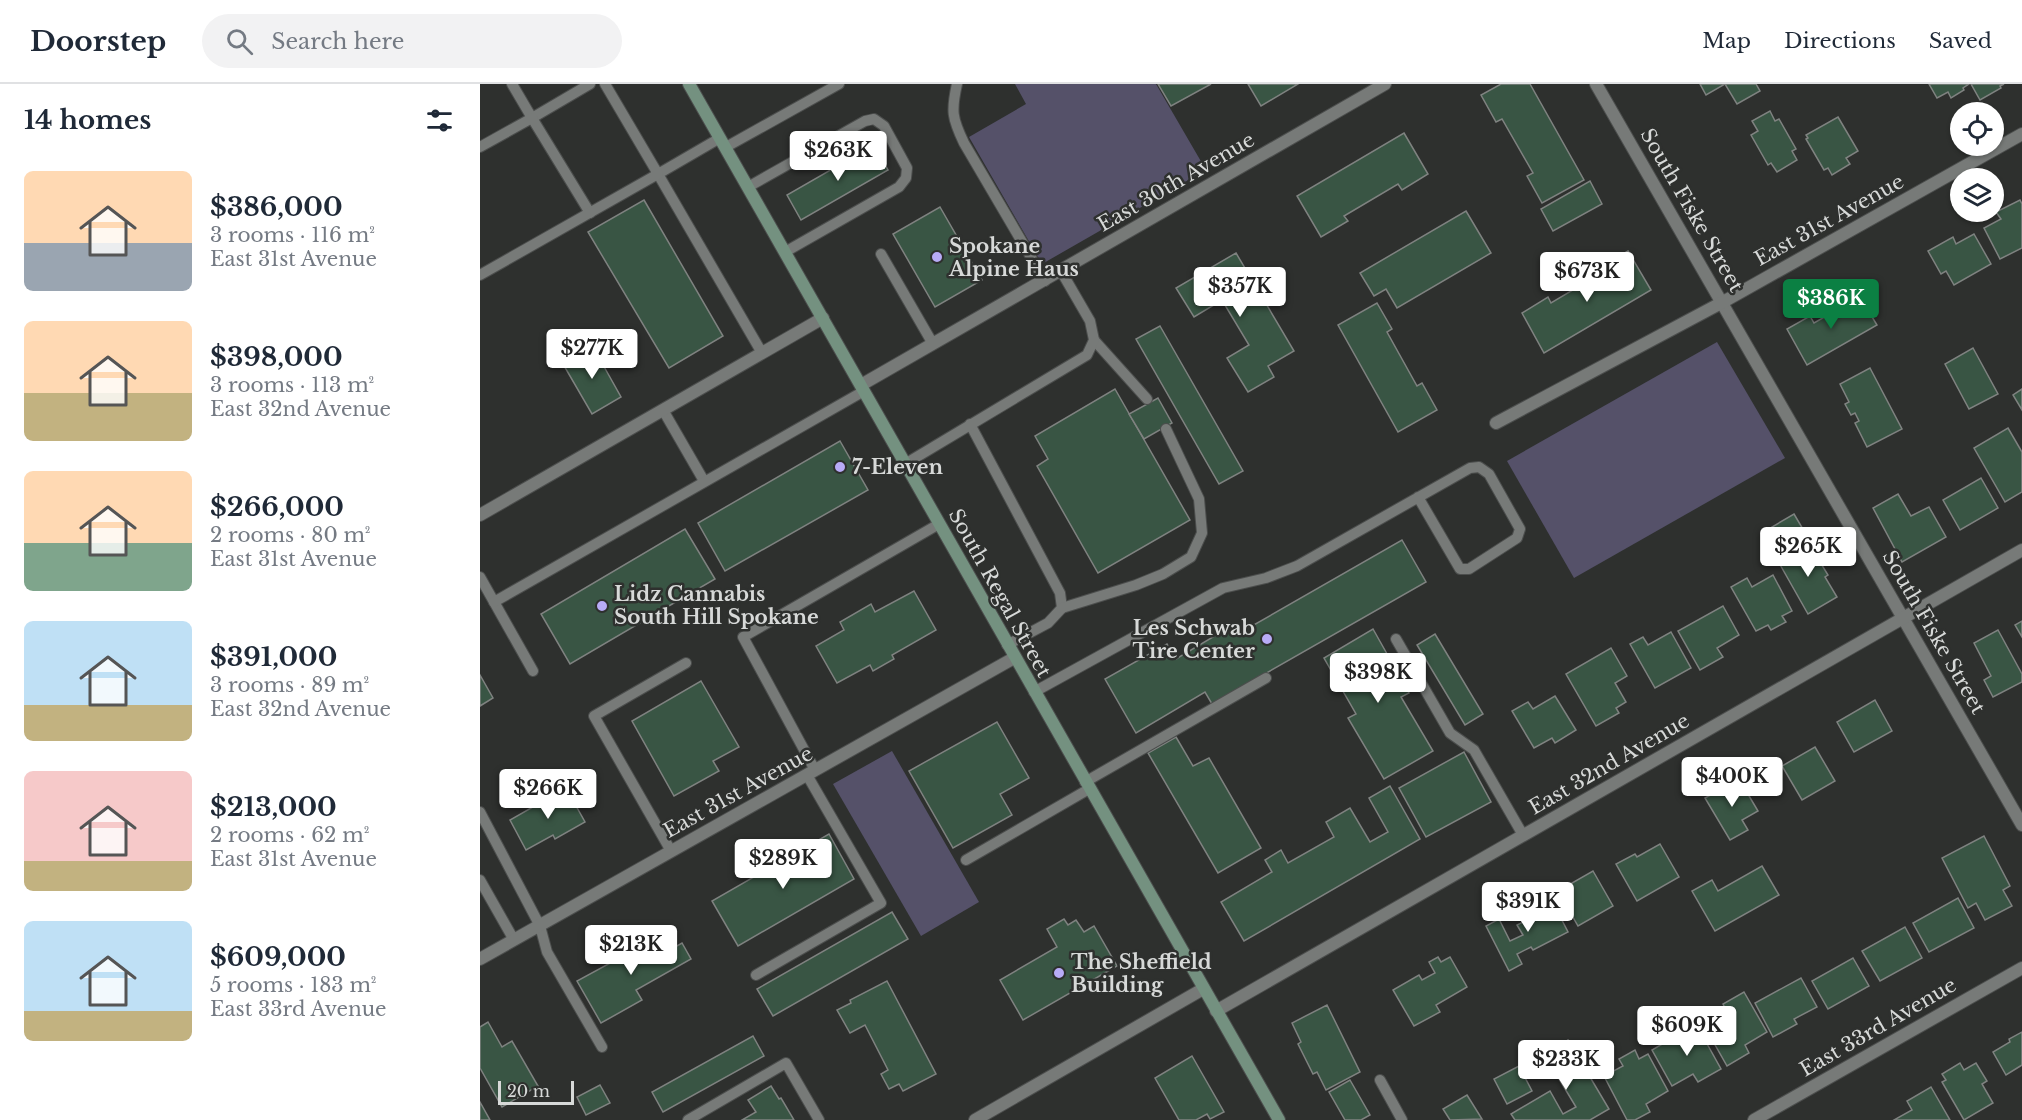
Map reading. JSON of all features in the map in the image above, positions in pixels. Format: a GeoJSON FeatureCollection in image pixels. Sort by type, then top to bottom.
{"type":"FeatureCollection","features":[{"type":"Feature","properties":{"kind":"main road","name":"South Regal Street"},"geometry":{"type":"LineString","coordinates":[[689,84],[1279,1120]]}},
{"type":"Feature","properties":{"kind":"street","name":"East 30th Avenue"},"geometry":{"type":"LineString","coordinates":[[862,388],[933,344],[1384,84]]}},
{"type":"Feature","properties":{"kind":"street","name":"South Fiske Street"},"geometry":{"type":"LineString","coordinates":[[1596,84],[2022,825]]}},
{"type":"Feature","properties":{"kind":"street","name":"East 31st Avenue"},"geometry":{"type":"LineString","coordinates":[[1496,423],[1722,302],[2022,134]]}},
{"type":"Feature","properties":{"kind":"street"},"geometry":{"type":"LineString","coordinates":[[480,515],[823,318]]}},
{"type":"Feature","properties":{"kind":"street","name":"East 32nd Avenue"},"geometry":{"type":"LineString","coordinates":[[1216,1011],[2022,550]]}},
{"type":"Feature","properties":{"kind":"street","name":"East 31st Avenue"},"geometry":{"type":"LineString","coordinates":[[480,959],[1014,658]]}},
{"type":"Feature","properties":{"kind":"street","name":"East 33rd Avenue"},"geometry":{"type":"LineString","coordinates":[[1754,1120],[2022,968]]}},
{"type":"Feature","properties":{"kind":"street"},"geometry":{"type":"LineString","coordinates":[[975,1120],[1203,989]]}},
{"type":"Feature","properties":{"kind":"lane"},"geometry":{"type":"LineString","coordinates":[[512,84],[590,213]]}},
{"type":"Feature","properties":{"kind":"lane"},"geometry":{"type":"LineString","coordinates":[[480,147],[590,84]]}},
{"type":"Feature","properties":{"kind":"lane"},"geometry":{"type":"LineString","coordinates":[[605,84],[762,353]]}},
{"type":"Feature","properties":{"kind":"lane"},"geometry":{"type":"LineString","coordinates":[[480,275],[658,174],[839,84]]}},
{"type":"Feature","properties":{"kind":"lane"},"geometry":{"type":"LineString","coordinates":[[957,84],[952,104],[954,121],[964,143],[1045,280]]}},
{"type":"Feature","properties":{"kind":"lane"},"geometry":{"type":"LineString","coordinates":[[748,186],[865,121],[874,119],[884,126],[908,168],[906,178],[899,187],[785,252]]}},
{"type":"Feature","properties":{"kind":"lane"},"geometry":{"type":"LineString","coordinates":[[881,254],[933,344]]}},
{"type":"Feature","properties":{"kind":"lane"},"geometry":{"type":"LineString","coordinates":[[1061,271],[1090,321],[1094,340],[1147,399]]}},
{"type":"Feature","properties":{"kind":"lane"},"geometry":{"type":"LineString","coordinates":[[905,464],[1087,355],[1094,340]]}},
{"type":"Feature","properties":{"kind":"lane"},"geometry":{"type":"LineString","coordinates":[[494,602],[862,388]]}},
{"type":"Feature","properties":{"kind":"lane"},"geometry":{"type":"LineString","coordinates":[[663,410],[704,481]]}},
{"type":"Feature","properties":{"kind":"lane"},"geometry":{"type":"LineString","coordinates":[[970,424],[1060,593],[1062,608]]}},
{"type":"Feature","properties":{"kind":"lane"},"geometry":{"type":"LineString","coordinates":[[1007,645],[1048,623],[1062,608],[1136,585],[1163,574],[1191,557],[1202,533],[1199,500],[1166,429]]}},
{"type":"Feature","properties":{"kind":"lane"},"geometry":{"type":"LineString","coordinates":[[1034,692],[1223,588],[1266,578],[1297,566],[1418,497],[1470,468],[1479,467],[1489,474],[1520,529],[1517,538],[1469,569],[1460,569],[1418,497]]}},
{"type":"Feature","properties":{"kind":"lane"},"geometry":{"type":"LineString","coordinates":[[756,975],[881,903],[811,773],[743,637],[939,524]]}},
{"type":"Feature","properties":{"kind":"lane"},"geometry":{"type":"LineString","coordinates":[[480,578],[533,671]]}},
{"type":"Feature","properties":{"kind":"lane"},"geometry":{"type":"LineString","coordinates":[[1396,639],[1450,733],[1474,750],[1524,835]]}},
{"type":"Feature","properties":{"kind":"lane"},"geometry":{"type":"LineString","coordinates":[[671,851],[594,716],[686,663]]}},
{"type":"Feature","properties":{"kind":"lane"},"geometry":{"type":"LineString","coordinates":[[966,860],[1266,678]]}},
{"type":"Feature","properties":{"kind":"lane"},"geometry":{"type":"LineString","coordinates":[[480,812],[540,926],[547,952],[602,1047]]}},
{"type":"Feature","properties":{"kind":"lane"},"geometry":{"type":"LineString","coordinates":[[480,880],[514,940]]}},
{"type":"Feature","properties":{"kind":"lane"},"geometry":{"type":"LineString","coordinates":[[688,1120],[786,1063],[819,1120]]}},
{"type":"Feature","properties":{"kind":"lane"},"geometry":{"type":"LineString","coordinates":[[1380,1080],[1402,1120]]}},
{"type":"Feature","properties":{"kind":"shaded area"},"geometry":{"type":"Polygon","coordinates":[[[1015,84],[1156,84],[1206,170],[1042,264],[969,137],[1026,104],[1015,84]]]}},
{"type":"Feature","properties":{"kind":"shaded area"},"geometry":{"type":"Polygon","coordinates":[[[1717,342],[1785,458],[1574,578],[1507,461],[1717,342]]]}},
{"type":"Feature","properties":{"kind":"shaded area"},"geometry":{"type":"Polygon","coordinates":[[[892,751],[979,902],[921,936],[833,784],[892,751]]]}},
{"type":"Feature","properties":{"kind":"building"},"geometry":{"type":"Polygon","coordinates":[[[1158,84],[1211,84],[1171,106],[1158,84]]]}},
{"type":"Feature","properties":{"kind":"building"},"geometry":{"type":"Polygon","coordinates":[[[1248,84],[1298,84],[1261,106],[1248,84]]]}},
{"type":"Feature","properties":{"kind":"building"},"geometry":{"type":"Polygon","coordinates":[[[1501,84],[1530,84],[1584,180],[1542,203],[1527,176],[1533,173],[1502,119],[1496,122],[1481,95],[1501,84]]]}},
{"type":"Feature","properties":{"kind":"building"},"geometry":{"type":"Polygon","coordinates":[[[1700,84],[1725,84],[1706,95],[1700,84]]]}},
{"type":"Feature","properties":{"kind":"building"},"geometry":{"type":"Polygon","coordinates":[[[1725,84],[1756,84],[1760,91],[1737,104],[1725,84]]]}},
{"type":"Feature","properties":{"kind":"building"},"geometry":{"type":"Polygon","coordinates":[[[1929,84],[1969,84],[1951,98],[1948,92],[1937,98],[1929,84]]]}},
{"type":"Feature","properties":{"kind":"building"},"geometry":{"type":"Polygon","coordinates":[[[1971,84],[2004,84],[1980,100],[1971,84]]]}},
{"type":"Feature","properties":{"kind":"building"},"geometry":{"type":"Polygon","coordinates":[[[1770,111],[1775,121],[1779,119],[1796,149],[1792,151],[1797,160],[1777,172],[1771,163],[1768,165],[1751,135],[1758,131],[1752,121],[1770,111]]]}},
{"type":"Feature","properties":{"kind":"building"},"geometry":{"type":"Polygon","coordinates":[[[1838,117],[1858,151],[1846,158],[1850,164],[1832,175],[1828,168],[1824,170],[1806,139],[1808,138],[1806,135],[1838,117]]]}},
{"type":"Feature","properties":{"kind":"building"},"geometry":{"type":"Polygon","coordinates":[[[1404,133],[1428,174],[1402,190],[1398,184],[1344,216],[1348,221],[1321,237],[1297,196],[1404,133]]]}},
{"type":"Feature","properties":{"kind":"building"},"geometry":{"type":"Polygon","coordinates":[[[874,145],[888,170],[801,220],[787,195],[874,145]]]}},
{"type":"Feature","properties":{"kind":"building"},"geometry":{"type":"Polygon","coordinates":[[[1590,181],[1602,204],[1553,231],[1541,209],[1590,181]]]}},
{"type":"Feature","properties":{"kind":"building"},"geometry":{"type":"Polygon","coordinates":[[[644,200],[723,336],[669,368],[588,232],[644,200]]]}},
{"type":"Feature","properties":{"kind":"building"},"geometry":{"type":"Polygon","coordinates":[[[2020,200],[2022,204],[2022,248],[2000,259],[1984,228],[1995,222],[2004,222],[2004,208],[2020,200]]]}},
{"type":"Feature","properties":{"kind":"building","name":"Spokane Alpine Haus"},"geometry":{"type":"Polygon","coordinates":[[[940,207],[982,280],[935,307],[893,234],[940,207]]]}},
{"type":"Feature","properties":{"kind":"building"},"geometry":{"type":"Polygon","coordinates":[[[1466,211],[1491,253],[1397,308],[1386,289],[1374,296],[1360,273],[1466,211]]]}},
{"type":"Feature","properties":{"kind":"building"},"geometry":{"type":"Polygon","coordinates":[[[1974,234],[1991,264],[1954,285],[1946,271],[1941,274],[1928,251],[1953,237],[1956,244],[1974,234]]]}},
{"type":"Feature","properties":{"kind":"building"},"geometry":{"type":"Polygon","coordinates":[[[1628,251],[1651,290],[1544,353],[1522,313],[1548,297],[1551,303],[1605,271],[1602,266],[1628,251]]]}},
{"type":"Feature","properties":{"kind":"building"},"geometry":{"type":"Polygon","coordinates":[[[1236,253],[1294,351],[1268,366],[1274,377],[1248,392],[1227,358],[1249,345],[1222,300],[1194,317],[1176,288],[1236,253]]]}},
{"type":"Feature","properties":{"kind":"building"},"geometry":{"type":"Polygon","coordinates":[[[1860,297],[1877,325],[1807,365],[1787,329],[1810,316],[1814,323],[1860,297]]]}},
{"type":"Feature","properties":{"kind":"building"},"geometry":{"type":"Polygon","coordinates":[[[1377,303],[1392,329],[1387,332],[1417,386],[1422,383],[1437,410],[1398,432],[1338,325],[1377,303]]]}},
{"type":"Feature","properties":{"kind":"building"},"geometry":{"type":"Polygon","coordinates":[[[1160,326],[1243,471],[1219,484],[1136,339],[1160,326]]]}},
{"type":"Feature","properties":{"kind":"building"},"geometry":{"type":"Polygon","coordinates":[[[593,347],[621,397],[592,414],[563,364],[593,347]]]}},
{"type":"Feature","properties":{"kind":"building"},"geometry":{"type":"Polygon","coordinates":[[[1973,348],[1998,394],[1969,409],[1945,364],[1973,348]]]}},
{"type":"Feature","properties":{"kind":"building"},"geometry":{"type":"Polygon","coordinates":[[[1870,368],[1902,429],[1867,447],[1855,423],[1859,421],[1855,413],[1851,415],[1845,404],[1849,402],[1840,384],[1870,368]]]}},
{"type":"Feature","properties":{"kind":"building"},"geometry":{"type":"Polygon","coordinates":[[[1115,389],[1190,520],[1098,573],[1037,466],[1048,459],[1035,436],[1115,389]]]}},
{"type":"Feature","properties":{"kind":"building"},"geometry":{"type":"Polygon","coordinates":[[[2022,389],[2022,410],[2013,395],[2022,389]]]}},
{"type":"Feature","properties":{"kind":"building"},"geometry":{"type":"Polygon","coordinates":[[[1158,398],[1172,423],[1144,439],[1129,414],[1158,398]]]}},
{"type":"Feature","properties":{"kind":"building"},"geometry":{"type":"Polygon","coordinates":[[[2008,428],[2022,452],[2022,492],[2005,502],[1974,448],[2008,428]]]}},
{"type":"Feature","properties":{"kind":"building"},"geometry":{"type":"Polygon","coordinates":[[[840,441],[868,490],[725,571],[698,523],[840,441]]]}},
{"type":"Feature","properties":{"kind":"building"},"geometry":{"type":"Polygon","coordinates":[[[1981,478],[1998,508],[1960,530],[1943,500],[1981,478]]]}},
{"type":"Feature","properties":{"kind":"building"},"geometry":{"type":"Polygon","coordinates":[[[1898,494],[1911,516],[1929,507],[1946,537],[1902,562],[1873,508],[1898,494]]]}},
{"type":"Feature","properties":{"kind":"building"},"geometry":{"type":"Polygon","coordinates":[[[1794,514],[1807,536],[1785,550],[1772,527],[1794,514]]]}},
{"type":"Feature","properties":{"kind":"building"},"geometry":{"type":"Polygon","coordinates":[[[685,529],[715,579],[570,664],[541,614],[685,529]]]}},
{"type":"Feature","properties":{"kind":"building","name":"Les Schwab Tire Center"},"geometry":{"type":"Polygon","coordinates":[[[1402,540],[1426,582],[1212,704],[1205,692],[1136,733],[1105,679],[1167,644],[1176,659],[1233,625],[1238,634],[1402,540]]]}},
{"type":"Feature","properties":{"kind":"building"},"geometry":{"type":"Polygon","coordinates":[[[1809,544],[1828,575],[1825,577],[1837,597],[1808,614],[1778,561],[1809,544]]]}},
{"type":"Feature","properties":{"kind":"building"},"geometry":{"type":"Polygon","coordinates":[[[1773,575],[1792,611],[1782,616],[1786,622],[1771,630],[1768,625],[1756,631],[1731,587],[1747,578],[1752,587],[1773,575]]]}},
{"type":"Feature","properties":{"kind":"building"},"geometry":{"type":"Polygon","coordinates":[[[914,591],[936,630],[892,655],[894,659],[873,671],[870,665],[837,683],[816,646],[844,630],[840,622],[871,604],[875,612],[914,591]]]}},
{"type":"Feature","properties":{"kind":"building"},"geometry":{"type":"Polygon","coordinates":[[[1723,606],[1739,635],[1717,648],[1723,657],[1700,670],[1678,631],[1723,606]]]}},
{"type":"Feature","properties":{"kind":"building"},"geometry":{"type":"Polygon","coordinates":[[[2022,621],[2022,637],[2015,625],[2022,621]]]}},
{"type":"Feature","properties":{"kind":"building"},"geometry":{"type":"Polygon","coordinates":[[[1373,629],[1409,693],[1401,697],[1433,751],[1384,779],[1348,718],[1356,714],[1324,658],[1373,629]]]}},
{"type":"Feature","properties":{"kind":"building"},"geometry":{"type":"Polygon","coordinates":[[[1998,630],[2022,674],[2022,682],[1993,697],[1984,680],[1991,676],[1974,643],[1998,630]]]}},
{"type":"Feature","properties":{"kind":"building"},"geometry":{"type":"Polygon","coordinates":[[[1671,632],[1691,668],[1655,688],[1630,644],[1643,637],[1648,645],[1671,632]]]}},
{"type":"Feature","properties":{"kind":"building"},"geometry":{"type":"Polygon","coordinates":[[[1435,634],[1483,714],[1465,725],[1417,645],[1435,634]]]}},
{"type":"Feature","properties":{"kind":"building"},"geometry":{"type":"Polygon","coordinates":[[[1611,648],[1627,676],[1615,683],[1626,702],[1616,708],[1619,713],[1596,726],[1566,674],[1611,648]]]}},
{"type":"Feature","properties":{"kind":"building"},"geometry":{"type":"Polygon","coordinates":[[[480,675],[493,698],[480,706],[480,675]]]}},
{"type":"Feature","properties":{"kind":"building"},"geometry":{"type":"Polygon","coordinates":[[[701,681],[739,747],[713,761],[719,771],[674,796],[632,721],[701,681]]]}},
{"type":"Feature","properties":{"kind":"building"},"geometry":{"type":"Polygon","coordinates":[[[1555,696],[1576,730],[1555,743],[1552,738],[1534,748],[1512,711],[1528,702],[1533,709],[1555,696]]]}},
{"type":"Feature","properties":{"kind":"building"},"geometry":{"type":"Polygon","coordinates":[[[1875,700],[1892,731],[1854,752],[1837,722],[1875,700]]]}},
{"type":"Feature","properties":{"kind":"building"},"geometry":{"type":"Polygon","coordinates":[[[997,722],[1029,778],[1000,794],[1012,815],[953,848],[909,771],[997,722]]]}},
{"type":"Feature","properties":{"kind":"building"},"geometry":{"type":"Polygon","coordinates":[[[1176,737],[1193,766],[1209,758],[1261,848],[1218,873],[1148,753],[1176,737]]]}},
{"type":"Feature","properties":{"kind":"building"},"geometry":{"type":"Polygon","coordinates":[[[1815,747],[1835,781],[1802,800],[1782,766],[1815,747]]]}},
{"type":"Feature","properties":{"kind":"building"},"geometry":{"type":"Polygon","coordinates":[[[1464,752],[1491,802],[1426,837],[1399,788],[1464,752]]]}},
{"type":"Feature","properties":{"kind":"building"},"geometry":{"type":"Polygon","coordinates":[[[1739,779],[1758,811],[1742,820],[1748,830],[1730,840],[1705,798],[1739,779]]]}},
{"type":"Feature","properties":{"kind":"building"},"geometry":{"type":"Polygon","coordinates":[[[1390,786],[1420,839],[1244,941],[1221,902],[1272,872],[1265,860],[1281,850],[1288,863],[1334,837],[1326,822],[1350,808],[1370,842],[1388,832],[1369,798],[1390,786]]]}},
{"type":"Feature","properties":{"kind":"building"},"geometry":{"type":"Polygon","coordinates":[[[566,788],[585,822],[555,839],[553,835],[526,850],[510,820],[566,788]]]}},
{"type":"Feature","properties":{"kind":"building"},"geometry":{"type":"Polygon","coordinates":[[[829,834],[854,879],[738,946],[712,901],[829,834]]]}},
{"type":"Feature","properties":{"kind":"building"},"geometry":{"type":"Polygon","coordinates":[[[1984,836],[2010,886],[2003,890],[2012,906],[1985,920],[1976,903],[1968,908],[1942,858],[1984,836]]]}},
{"type":"Feature","properties":{"kind":"building"},"geometry":{"type":"Polygon","coordinates":[[[1660,844],[1679,877],[1637,901],[1616,864],[1635,854],[1637,857],[1660,844]]]}},
{"type":"Feature","properties":{"kind":"building"},"geometry":{"type":"Polygon","coordinates":[[[1762,866],[1779,895],[1715,931],[1692,891],[1712,880],[1718,891],[1762,866]]]}},
{"type":"Feature","properties":{"kind":"building"},"geometry":{"type":"Polygon","coordinates":[[[1593,871],[1613,906],[1578,926],[1558,891],[1593,871]]]}},
{"type":"Feature","properties":{"kind":"building"},"geometry":{"type":"Polygon","coordinates":[[[1958,898],[1974,928],[1929,952],[1913,923],[1958,898]]]}},
{"type":"Feature","properties":{"kind":"building"},"geometry":{"type":"Polygon","coordinates":[[[1551,899],[1568,932],[1533,950],[1531,947],[1517,954],[1522,964],[1509,971],[1486,926],[1499,919],[1510,941],[1523,935],[1517,925],[1529,919],[1526,912],[1551,899]]]}},
{"type":"Feature","properties":{"kind":"building"},"geometry":{"type":"Polygon","coordinates":[[[892,912],[908,939],[773,1016],[757,989],[892,912]]]}},
{"type":"Feature","properties":{"kind":"building","name":"The Sheffield Building"},"geometry":{"type":"Polygon","coordinates":[[[1064,919],[1068,925],[1076,920],[1084,932],[1094,926],[1117,966],[1023,1020],[1000,980],[1057,947],[1047,929],[1064,919]]]}},
{"type":"Feature","properties":{"kind":"building"},"geometry":{"type":"Polygon","coordinates":[[[1905,927],[1922,958],[1880,981],[1862,951],[1905,927]]]}},
{"type":"Feature","properties":{"kind":"building"},"geometry":{"type":"Polygon","coordinates":[[[669,931],[677,946],[682,943],[691,959],[636,990],[642,1000],[601,1023],[577,981],[669,931]]]}},
{"type":"Feature","properties":{"kind":"building"},"geometry":{"type":"Polygon","coordinates":[[[1438,957],[1441,962],[1450,957],[1467,987],[1436,1005],[1440,1012],[1414,1026],[1393,990],[1419,975],[1422,980],[1435,973],[1429,962],[1438,957]]]}},
{"type":"Feature","properties":{"kind":"building"},"geometry":{"type":"Polygon","coordinates":[[[1853,958],[1869,986],[1828,1009],[1812,981],[1853,958]]]}},
{"type":"Feature","properties":{"kind":"building"},"geometry":{"type":"Polygon","coordinates":[[[1801,978],[1817,1007],[1794,1019],[1797,1024],[1773,1037],[1755,1003],[1801,978]]]}},
{"type":"Feature","properties":{"kind":"building"},"geometry":{"type":"Polygon","coordinates":[[[887,981],[936,1074],[903,1091],[899,1084],[889,1089],[881,1074],[888,1070],[865,1025],[850,1033],[837,1010],[851,1003],[850,1000],[887,981]]]}},
{"type":"Feature","properties":{"kind":"building"},"geometry":{"type":"Polygon","coordinates":[[[1744,992],[1767,1032],[1745,1045],[1749,1053],[1727,1066],[1705,1027],[1728,1014],[1723,1004],[1744,992]]]}},
{"type":"Feature","properties":{"kind":"building"},"geometry":{"type":"Polygon","coordinates":[[[1327,1005],[1360,1072],[1326,1090],[1317,1072],[1313,1074],[1298,1044],[1301,1042],[1292,1023],[1327,1005]]]}},
{"type":"Feature","properties":{"kind":"building"},"geometry":{"type":"Polygon","coordinates":[[[488,1022],[502,1047],[512,1041],[538,1086],[502,1107],[480,1068],[480,1027],[488,1022]]]}},
{"type":"Feature","properties":{"kind":"building"},"geometry":{"type":"Polygon","coordinates":[[[1696,1024],[1721,1069],[1698,1082],[1693,1074],[1672,1086],[1652,1050],[1696,1024]]]}},
{"type":"Feature","properties":{"kind":"building"},"geometry":{"type":"Polygon","coordinates":[[[2022,1032],[2022,1065],[2006,1075],[1993,1052],[2022,1032]]]}},
{"type":"Feature","properties":{"kind":"building"},"geometry":{"type":"Polygon","coordinates":[[[753,1036],[764,1056],[663,1112],[652,1092],[753,1036]]]}},
{"type":"Feature","properties":{"kind":"building"},"geometry":{"type":"Polygon","coordinates":[[[1568,1040],[1609,1109],[1590,1120],[1515,1120],[1511,1114],[1550,1091],[1563,1114],[1576,1107],[1544,1054],[1568,1040]]]}},
{"type":"Feature","properties":{"kind":"building"},"geometry":{"type":"Polygon","coordinates":[[[1635,1050],[1639,1059],[1648,1054],[1668,1091],[1646,1104],[1650,1112],[1635,1120],[1627,1120],[1604,1076],[1623,1066],[1619,1059],[1635,1050]]]}},
{"type":"Feature","properties":{"kind":"building"},"geometry":{"type":"Polygon","coordinates":[[[1192,1056],[1224,1112],[1210,1119],[1207,1114],[1196,1120],[1179,1120],[1155,1078],[1192,1056]]]}},
{"type":"Feature","properties":{"kind":"building"},"geometry":{"type":"Polygon","coordinates":[[[1960,1063],[1964,1070],[1976,1063],[1987,1081],[1982,1084],[1993,1103],[1964,1120],[1942,1082],[1946,1080],[1942,1074],[1960,1063]]]}},
{"type":"Feature","properties":{"kind":"building"},"geometry":{"type":"Polygon","coordinates":[[[1519,1066],[1532,1091],[1507,1104],[1494,1079],[1519,1066]]]}},
{"type":"Feature","properties":{"kind":"building"},"geometry":{"type":"Polygon","coordinates":[[[1350,1080],[1370,1115],[1361,1120],[1345,1120],[1329,1092],[1350,1080]]]}},
{"type":"Feature","properties":{"kind":"building"},"geometry":{"type":"Polygon","coordinates":[[[600,1085],[610,1103],[586,1115],[577,1097],[600,1085]]]}},
{"type":"Feature","properties":{"kind":"building"},"geometry":{"type":"Polygon","coordinates":[[[771,1086],[794,1120],[742,1120],[756,1112],[748,1100],[771,1086]]]}},
{"type":"Feature","properties":{"kind":"building"},"geometry":{"type":"Polygon","coordinates":[[[1931,1087],[1950,1120],[1894,1120],[1912,1110],[1907,1101],[1931,1087]]]}},
{"type":"Feature","properties":{"kind":"building"},"geometry":{"type":"Polygon","coordinates":[[[1467,1095],[1482,1119],[1450,1120],[1443,1109],[1467,1095]]]}},
{"type":"Feature","properties":{"kind":"building"},"geometry":{"type":"Polygon","coordinates":[[[480,1102],[490,1120],[480,1120],[480,1102]]]}},
{"type":"Feature","properties":{"kind":"place","name":"Spokane Alpine Haus"},"geometry":{"type":"Point","coordinates":[937,257]}},
{"type":"Feature","properties":{"kind":"place","name":"7-Eleven"},"geometry":{"type":"Point","coordinates":[840,467]}},
{"type":"Feature","properties":{"kind":"place","name":"Lidz Cannabis South Hill Spokane"},"geometry":{"type":"Point","coordinates":[602,606]}},
{"type":"Feature","properties":{"kind":"place","name":"Les Schwab Tire Center"},"geometry":{"type":"Point","coordinates":[1267,639]}},
{"type":"Feature","properties":{"kind":"place","name":"The Sheffield Building"},"geometry":{"type":"Point","coordinates":[1059,973]}}]}
